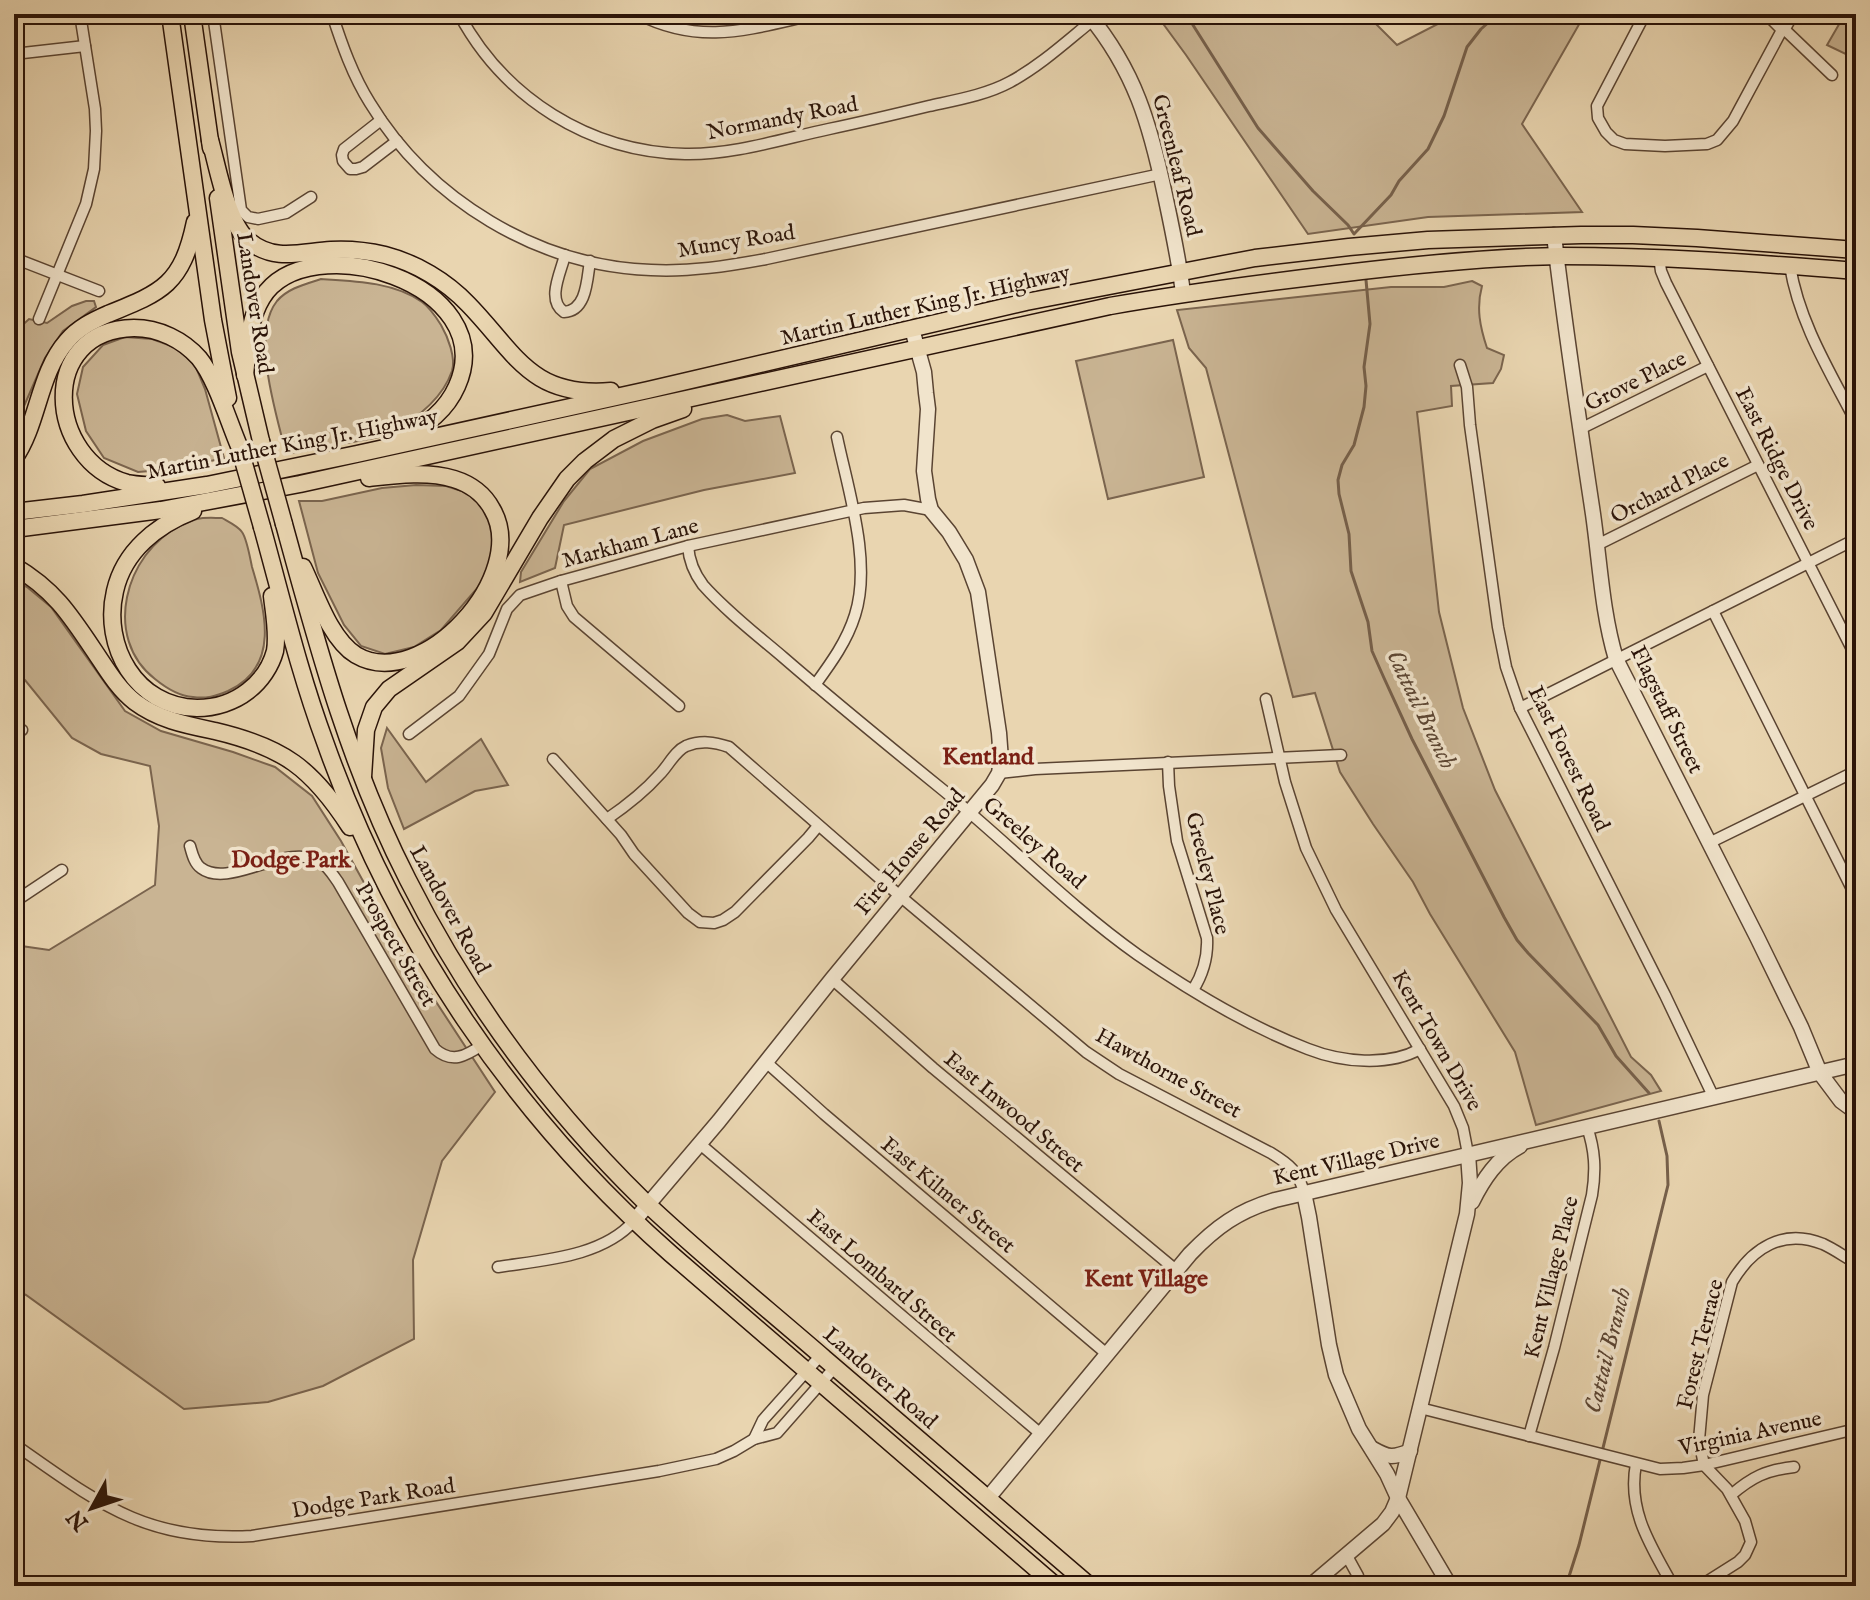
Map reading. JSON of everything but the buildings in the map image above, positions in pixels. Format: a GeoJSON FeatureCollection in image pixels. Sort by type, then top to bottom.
{"type":"FeatureCollection","features":[{"type":"Feature","properties":{"kind":"main road","name":"Landover Road"},"geometry":{"type":"LineString","coordinates":[[170,14],[217,346],[239,446],[324,741],[376,867],[433,971],[510,1083],[557,1140],[634,1221],[1056,1586]]}},
{"type":"Feature","properties":{"kind":"main road","name":"Landover Road"},"geometry":{"type":"LineString","coordinates":[[192,14],[236,329],[261,441],[333,699],[363,783],[431,925],[500,1032],[555,1104],[649,1205],[1090,1586]]}},
{"type":"Feature","properties":{"kind":"main road"},"geometry":{"type":"LineString","coordinates":[[210,140],[236,223],[246,238],[264,251],[285,255],[331,250],[363,251],[415,266],[452,288],[467,302],[520,364],[563,387],[581,391],[609,391],[707,375]]}},
{"type":"Feature","properties":{"kind":"main road"},"geometry":{"type":"LineString","coordinates":[[14,459],[29,432],[51,367],[62,346],[84,326],[151,297],[168,282],[186,256],[198,208]]}},
{"type":"Feature","properties":{"kind":"main road","name":"Martin Luther King Jr. Highway"},"geometry":{"type":"LineString","coordinates":[[14,512],[207,485],[648,390],[1026,302],[1255,258],[1428,240],[1554,235],[1697,238],[1856,250]]}},
{"type":"Feature","properties":{"kind":"main road","name":"Martin Luther King Jr. Highway"},"geometry":{"type":"LineString","coordinates":[[14,529],[130,515],[300,484],[1095,309],[1183,293],[1434,263],[1557,256],[1726,260],[1856,271]]}},
{"type":"Feature","properties":{"kind":"main road"},"geometry":{"type":"LineString","coordinates":[[245,375],[253,317],[267,291],[289,273],[320,267],[363,268],[391,275],[427,293],[448,313],[460,339],[463,359],[457,386],[445,405],[421,427],[357,454]]}},
{"type":"Feature","properties":{"kind":"main road"},"geometry":{"type":"LineString","coordinates":[[207,485],[128,483],[110,475],[88,457],[70,432],[63,403],[66,376],[76,355],[95,338],[118,330],[144,329],[177,340],[198,357],[208,371],[239,446]]}},
{"type":"Feature","properties":{"kind":"main road"},"geometry":{"type":"LineString","coordinates":[[363,783],[366,730],[374,707],[389,689],[457,642],[484,613],[553,496],[575,470],[604,446],[640,426],[748,386]]}},
{"type":"Feature","properties":{"kind":"main road"},"geometry":{"type":"LineString","coordinates":[[284,524],[335,633],[353,653],[376,662],[410,658],[447,636],[477,604],[496,570],[501,546],[498,522],[483,496],[465,483],[418,475],[300,484]]}},
{"type":"Feature","properties":{"kind":"main road"},"geometry":{"type":"LineString","coordinates":[[220,500],[175,518],[157,529],[129,558],[117,584],[112,614],[116,646],[128,671],[154,696],[187,708],[215,707],[246,693],[263,675],[273,655],[276,627],[262,527]]}},
{"type":"Feature","properties":{"kind":"main road"},"geometry":{"type":"LineString","coordinates":[[14,566],[54,596],[117,684],[138,704],[164,719],[265,746],[305,771],[332,799],[376,867]]}},
{"type":"Feature","properties":{"kind":"main road"},"geometry":{"type":"LineString","coordinates":[[482,1045],[500,1032]]}},
{"type":"Feature","properties":{"kind":"street"},"geometry":{"type":"LineString","coordinates":[[39,319],[86,204],[94,169],[95,109],[80,14]]}},
{"type":"Feature","properties":{"kind":"street","name":"Landover Road"},"geometry":{"type":"LineString","coordinates":[[213,14],[241,210],[248,217],[258,219],[286,213],[311,197]]}},
{"type":"Feature","properties":{"kind":"street","name":"Muncy Road"},"geometry":{"type":"LineString","coordinates":[[332,14],[369,102],[397,141],[434,180],[468,208],[512,234],[565,255],[590,261],[647,270],[704,269],[766,259],[1161,174]]}},
{"type":"Feature","properties":{"kind":"street","name":"Normandy Road"},"geometry":{"type":"LineString","coordinates":[[459,14],[498,70],[541,108],[575,128],[613,143],[656,152],[687,154],[725,151],[771,142],[998,88],[1034,66],[1091,17]]}},
{"type":"Feature","properties":{"kind":"street"},"geometry":{"type":"LineString","coordinates":[[638,14],[670,28],[714,33],[818,14]]}},
{"type":"Feature","properties":{"kind":"street"},"geometry":{"type":"LineString","coordinates":[[753,14],[758,26]]}},
{"type":"Feature","properties":{"kind":"street"},"geometry":{"type":"LineString","coordinates":[[1645,14],[1596,110],[1600,123],[1611,138],[1625,144],[1665,146],[1707,144],[1720,137],[1733,121],[1791,14]]}},
{"type":"Feature","properties":{"kind":"street"},"geometry":{"type":"LineString","coordinates":[[1769,14],[1832,75]]}},
{"type":"Feature","properties":{"kind":"street","name":"Greenleaf Road"},"geometry":{"type":"LineString","coordinates":[[1091,17],[1102,29],[1135,87],[1161,174],[1183,293]]}},
{"type":"Feature","properties":{"kind":"street"},"geometry":{"type":"LineString","coordinates":[[14,54],[85,46]]}},
{"type":"Feature","properties":{"kind":"street"},"geometry":{"type":"LineString","coordinates":[[381,120],[344,149],[344,163],[350,169],[359,168],[397,141]]}},
{"type":"Feature","properties":{"kind":"street","name":"Flagstaff Street"},"geometry":{"type":"LineString","coordinates":[[1554,235],[1605,613],[1616,659],[1801,1027],[1820,1073],[1841,1101],[1856,1112]]}},
{"type":"Feature","properties":{"kind":"street"},"geometry":{"type":"LineString","coordinates":[[565,255],[555,297],[558,307],[564,312],[575,310],[581,304],[590,261]]}},
{"type":"Feature","properties":{"kind":"street","name":"East Ridge Drive"},"geometry":{"type":"LineString","coordinates":[[1659,257],[1663,278],[1856,657]]}},
{"type":"Feature","properties":{"kind":"street"},"geometry":{"type":"LineString","coordinates":[[14,258],[99,291]]}},
{"type":"Feature","properties":{"kind":"street"},"geometry":{"type":"LineString","coordinates":[[1790,266],[1807,326],[1856,422]]}},
{"type":"Feature","properties":{"kind":"street"},"geometry":{"type":"LineString","coordinates":[[912,329],[924,372],[928,409],[924,471],[931,510],[966,560],[978,592],[999,733],[999,773],[1026,769],[1341,755]]}},
{"type":"Feature","properties":{"kind":"street","name":"East Forest Road"},"geometry":{"type":"LineString","coordinates":[[1460,365],[1467,387],[1498,627],[1520,708],[1714,1098]]}},
{"type":"Feature","properties":{"kind":"street","name":"Grove Place"},"geometry":{"type":"LineString","coordinates":[[1580,429],[1708,366]]}},
{"type":"Feature","properties":{"kind":"street"},"geometry":{"type":"LineString","coordinates":[[815,685],[840,649],[855,614],[860,589],[852,510],[837,437]]}},
{"type":"Feature","properties":{"kind":"street","name":"Orchard Place"},"geometry":{"type":"LineString","coordinates":[[1597,545],[1758,465]]}},
{"type":"Feature","properties":{"kind":"street","name":"Markham Lane"},"geometry":{"type":"LineString","coordinates":[[409,734],[459,696],[489,654],[507,609],[520,595],[688,546],[852,510],[904,505],[931,510]]}},
{"type":"Feature","properties":{"kind":"street"},"geometry":{"type":"LineString","coordinates":[[1520,708],[1856,539]]}},
{"type":"Feature","properties":{"kind":"street","name":"Greeley Road"},"geometry":{"type":"LineString","coordinates":[[688,546],[691,564],[702,583],[731,612],[1059,891],[1159,969],[1193,990],[1310,1050],[1335,1057],[1374,1060],[1411,1054],[1420,1049]]}},
{"type":"Feature","properties":{"kind":"street"},"geometry":{"type":"LineString","coordinates":[[561,581],[567,606],[574,617],[679,706]]}},
{"type":"Feature","properties":{"kind":"street"},"geometry":{"type":"LineString","coordinates":[[1713,611],[1856,897]]}},
{"type":"Feature","properties":{"kind":"street","name":"Kent Town Drive"},"geometry":{"type":"LineString","coordinates":[[1266,699],[1294,815],[1306,848],[1354,941],[1454,1106],[1463,1128],[1470,1183],[1467,1214],[1398,1498],[1383,1524],[1310,1586]]}},
{"type":"Feature","properties":{"kind":"street","name":"Hawthorne Street"},"geometry":{"type":"LineString","coordinates":[[607,819],[660,774],[682,747],[701,742],[716,742],[729,747],[1086,1052],[1119,1074],[1271,1153],[1297,1172],[1309,1217],[1336,1375],[1370,1447],[1450,1586]]}},
{"type":"Feature","properties":{"kind":"street"},"geometry":{"type":"LineString","coordinates":[[553,759],[634,854],[700,922],[714,923],[735,912],[818,826]]}},
{"type":"Feature","properties":{"kind":"street","name":"Greeley Place"},"geometry":{"type":"LineString","coordinates":[[1168,762],[1177,841],[1207,938],[1205,965],[1193,990]]}},
{"type":"Feature","properties":{"kind":"street"},"geometry":{"type":"LineString","coordinates":[[1709,843],[1856,771]]}},
{"type":"Feature","properties":{"kind":"street","name":"Fire House Road"},"geometry":{"type":"LineString","coordinates":[[634,1221],[700,1144],[999,773]]}},
{"type":"Feature","properties":{"kind":"street","name":"Prospect Street"},"geometry":{"type":"LineString","coordinates":[[190,846],[201,869],[217,873],[296,857],[324,864],[338,882],[435,1049],[445,1057],[455,1058],[469,1054],[482,1045]]}},
{"type":"Feature","properties":{"kind":"street"},"geometry":{"type":"LineString","coordinates":[[14,902],[62,870]]}},
{"type":"Feature","properties":{"kind":"street","name":"East Inwood Street"},"geometry":{"type":"LineString","coordinates":[[832,979],[923,1060],[1176,1270]]}},
{"type":"Feature","properties":{"kind":"street","name":"East Kilmer Street"},"geometry":{"type":"LineString","coordinates":[[766,1062],[1108,1355]]}},
{"type":"Feature","properties":{"kind":"street","name":"Kent Village Drive"},"geometry":{"type":"LineString","coordinates":[[988,1498],[1176,1270],[1207,1236],[1238,1213],[1304,1193],[1856,1064]]}},
{"type":"Feature","properties":{"kind":"street","name":"Kent Village Place"},"geometry":{"type":"LineString","coordinates":[[1529,1436],[1592,1195],[1595,1156],[1587,1127]]}},
{"type":"Feature","properties":{"kind":"street"},"geometry":{"type":"LineString","coordinates":[[1467,1214],[1492,1169],[1512,1150],[1534,1139]]}},
{"type":"Feature","properties":{"kind":"street","name":"East Lombard Street"},"geometry":{"type":"LineString","coordinates":[[700,1144],[1042,1435]]}},
{"type":"Feature","properties":{"kind":"street"},"geometry":{"type":"LineString","coordinates":[[498,1267],[590,1248],[613,1240],[634,1221]]}},
{"type":"Feature","properties":{"kind":"street","name":"Forest Terrace"},"geometry":{"type":"LineString","coordinates":[[1704,1465],[1699,1440],[1703,1395],[1732,1282],[1740,1269],[1760,1249],[1782,1240],[1794,1239],[1823,1245],[1856,1263]]}},
{"type":"Feature","properties":{"kind":"street","name":"Dodge Park Road"},"geometry":{"type":"LineString","coordinates":[[754,1439],[763,1420],[821,1355]]}},
{"type":"Feature","properties":{"kind":"street","name":"Dodge Park Road"},"geometry":{"type":"LineString","coordinates":[[14,1444],[88,1495],[136,1520],[186,1534],[236,1537],[692,1465],[724,1456],[754,1439],[777,1433],[835,1367]]}},
{"type":"Feature","properties":{"kind":"street","name":"Virginia Avenue"},"geometry":{"type":"LineString","coordinates":[[1420,1408],[1660,1469],[1704,1465],[1856,1429]]}},
{"type":"Feature","properties":{"kind":"street"},"geometry":{"type":"LineString","coordinates":[[1370,1447],[1387,1457],[1410,1451]]}},
{"type":"Feature","properties":{"kind":"street"},"geometry":{"type":"LineString","coordinates":[[1636,1464],[1636,1509],[1673,1586]]}},
{"type":"Feature","properties":{"kind":"street"},"geometry":{"type":"LineString","coordinates":[[1700,1586],[1727,1571],[1745,1555],[1749,1549],[1750,1533],[1731,1495],[1704,1465]]}},
{"type":"Feature","properties":{"kind":"street"},"geometry":{"type":"LineString","coordinates":[[1731,1495],[1754,1477],[1770,1470],[1794,1467]]}},
{"type":"Feature","properties":{"kind":"street"},"geometry":{"type":"LineString","coordinates":[[1347,1556],[1358,1576],[1359,1586]]}},
{"type":"Feature","properties":{"kind":"shaded area"},"geometry":{"type":"Polygon","coordinates":[[[1156,14],[1366,14],[1397,45],[1457,14],[1585,14],[1522,124],[1582,212],[1428,217],[1308,234],[1156,14]]]}},
{"type":"Feature","properties":{"kind":"shaded area"},"geometry":{"type":"Polygon","coordinates":[[[1845,14],[1856,14],[1856,59],[1827,45],[1845,14]]]}},
{"type":"Feature","properties":{"kind":"shaded area"},"geometry":{"type":"Polygon","coordinates":[[[321,279],[386,286],[422,302],[446,335],[452,354],[452,371],[441,391],[426,408],[388,434],[286,454],[268,376],[266,334],[269,316],[277,301],[286,293],[321,279]]]}},
{"type":"Feature","properties":{"kind":"shaded area"},"geometry":{"type":"Polygon","coordinates":[[[1472,281],[1482,286],[1479,310],[1482,333],[1487,348],[1504,355],[1501,369],[1493,383],[1451,386],[1452,406],[1417,412],[1439,612],[1463,708],[1495,790],[1631,1057],[1651,1075],[1661,1091],[1536,1125],[1515,1052],[1413,882],[1340,772],[1315,693],[1293,697],[1206,368],[1189,348],[1177,310],[1391,287],[1444,287],[1472,281]]]}},
{"type":"Feature","properties":{"kind":"shaded area"},"geometry":{"type":"Polygon","coordinates":[[[94,301],[96,307],[63,331],[45,358],[14,429],[14,333],[29,319],[47,323],[72,306],[94,301]]]}},
{"type":"Feature","properties":{"kind":"shaded area"},"geometry":{"type":"Polygon","coordinates":[[[125,337],[152,339],[177,348],[195,365],[205,389],[224,458],[175,469],[138,472],[104,458],[86,431],[77,394],[83,367],[103,345],[125,337]]]}},
{"type":"Feature","properties":{"kind":"shaded area"},"geometry":{"type":"Polygon","coordinates":[[[1173,340],[1204,477],[1108,499],[1076,361],[1173,340]]]}},
{"type":"Feature","properties":{"kind":"shaded area"},"geometry":{"type":"Polygon","coordinates":[[[727,415],[745,421],[780,416],[795,473],[704,490],[564,525],[555,568],[520,582],[521,572],[564,501],[590,469],[643,441],[702,419],[727,415]]]}},
{"type":"Feature","properties":{"kind":"shaded area"},"geometry":{"type":"Polygon","coordinates":[[[446,486],[468,493],[483,508],[492,526],[489,566],[480,585],[441,630],[414,647],[385,654],[361,646],[344,625],[318,573],[299,501],[322,501],[382,488],[446,486]]]}},
{"type":"Feature","properties":{"kind":"shaded area"},"geometry":{"type":"Polygon","coordinates":[[[222,518],[244,535],[261,601],[265,636],[256,668],[245,681],[215,696],[198,698],[177,693],[163,685],[139,662],[129,642],[125,620],[127,597],[134,575],[145,556],[161,539],[195,520],[222,518]]]}},
{"type":"Feature","properties":{"kind":"shaded area"},"geometry":{"type":"Polygon","coordinates":[[[14,580],[51,607],[125,711],[161,731],[275,767],[312,796],[341,841],[395,939],[495,1092],[442,1161],[413,1260],[414,1339],[323,1386],[268,1402],[184,1409],[26,1295],[14,1290],[14,945],[49,950],[155,885],[159,826],[150,766],[101,754],[72,738],[25,680],[14,673],[14,580]]]}},
{"type":"Feature","properties":{"kind":"shaded area"},"geometry":{"type":"Polygon","coordinates":[[[387,728],[426,782],[481,739],[508,785],[475,791],[404,829],[388,788],[381,748],[387,728]]]}},
{"type":"Feature","properties":{"kind":"waterway","name":"Cattail Branch"},"geometry":{"type":"LineString","coordinates":[[1186,14],[1258,128],[1354,234],[1428,149],[1444,116],[1467,47],[1498,14]]}},
{"type":"Feature","properties":{"kind":"waterway","name":"Cattail Branch"},"geometry":{"type":"LineString","coordinates":[[1366,280],[1370,324],[1364,367],[1364,407],[1354,445],[1342,465],[1338,480],[1349,534],[1351,571],[1368,622],[1372,651],[1412,739],[1517,940],[1598,1025],[1616,1056],[1649,1093]]}},
{"type":"Feature","properties":{"kind":"waterway","name":"Cattail Branch"},"geometry":{"type":"LineString","coordinates":[[1566,1586],[1579,1545],[1668,1185],[1667,1156],[1659,1121]]}},
{"type":"Feature","properties":{"kind":"district","name":"Kentland"},"geometry":{"type":"Point","coordinates":[988,756]}},
{"type":"Feature","properties":{"kind":"district","name":"Dodge Park"},"geometry":{"type":"Point","coordinates":[291,859]}},
{"type":"Feature","properties":{"kind":"district","name":"Kent Village"},"geometry":{"type":"Point","coordinates":[1146,1278]}}]}
